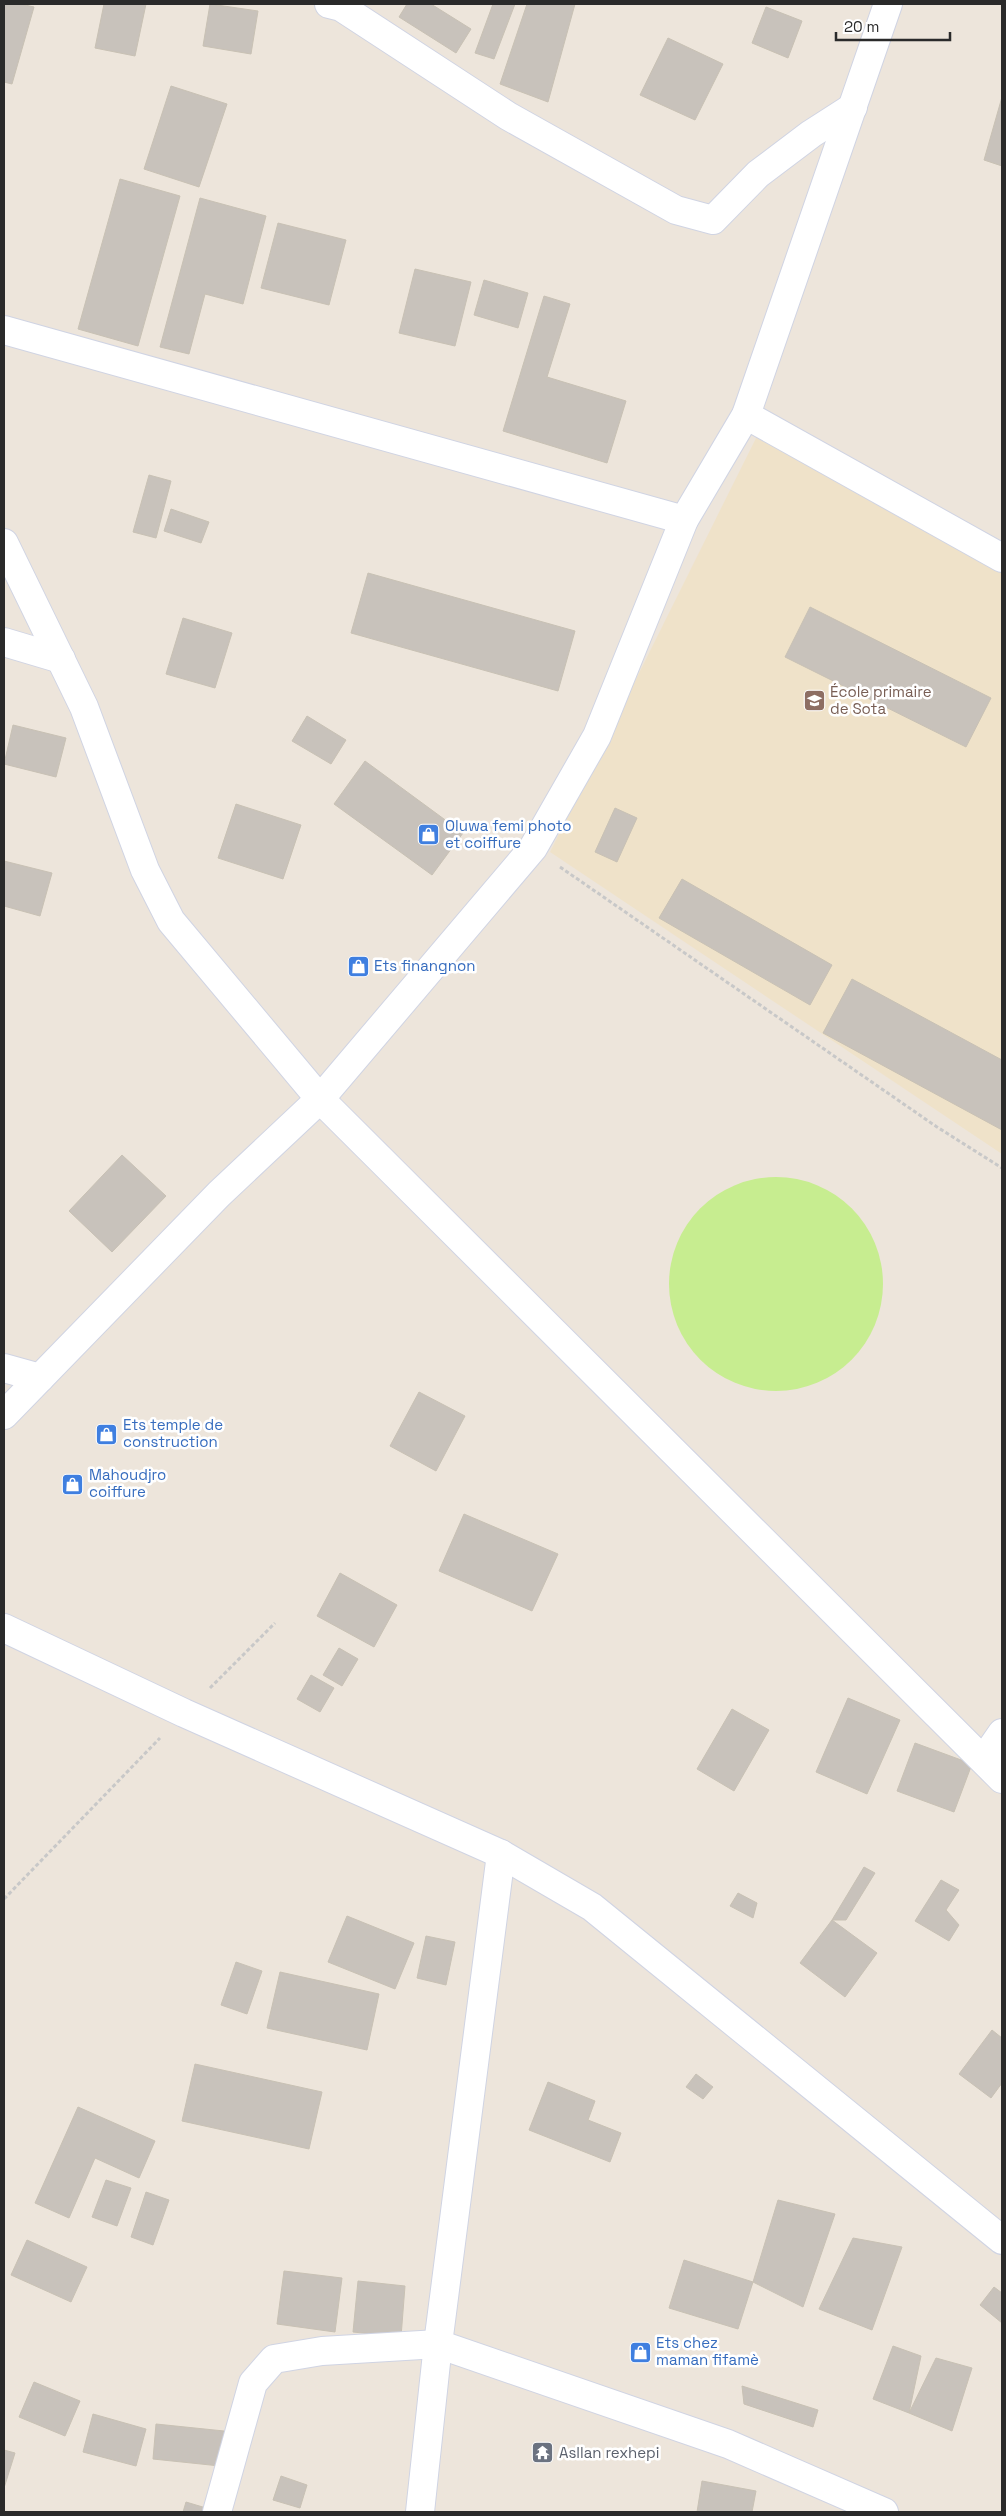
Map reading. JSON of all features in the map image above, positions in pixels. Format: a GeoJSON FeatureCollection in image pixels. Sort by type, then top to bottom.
{"type":"FeatureCollection","features":[{"type":"Feature","properties":{"kind":"street"},"geometry":{"type":"LineString","coordinates":[[329,4],[341,7],[516,120],[676,210],[713,220],[758,174],[811,134],[853,107]]}},
{"type":"Feature","properties":{"kind":"street"},"geometry":{"type":"LineString","coordinates":[[4,1415],[219,1194],[320,1099],[533,848],[597,736],[684,520],[746,415],[888,4]]}},
{"type":"Feature","properties":{"kind":"street"},"geometry":{"type":"LineString","coordinates":[[4,330],[684,520]]}},
{"type":"Feature","properties":{"kind":"street"},"geometry":{"type":"LineString","coordinates":[[746,415],[1002,558]]}},
{"type":"Feature","properties":{"kind":"street"},"geometry":{"type":"LineString","coordinates":[[4,543],[84,707],[145,870],[171,921],[320,1099],[993,1769]]}},
{"type":"Feature","properties":{"kind":"street"},"geometry":{"type":"LineString","coordinates":[[4,642],[61,659]]}},
{"type":"Feature","properties":{"kind":"street"},"geometry":{"type":"LineString","coordinates":[[4,1368],[40,1378]]}},
{"type":"Feature","properties":{"kind":"street"},"geometry":{"type":"LineString","coordinates":[[4,1628],[184,1713],[501,1854],[592,1907],[1002,2240]]}},
{"type":"Feature","properties":{"kind":"street"},"geometry":{"type":"LineString","coordinates":[[993,1769],[1002,1733]]}},
{"type":"Feature","properties":{"kind":"street"},"geometry":{"type":"LineString","coordinates":[[420,2512],[438,2344],[501,1854]]}},
{"type":"Feature","properties":{"kind":"street"},"geometry":{"type":"LineString","coordinates":[[218,2512],[253,2383],[274,2359],[322,2350],[438,2344],[728,2444],[884,2512]]}},
{"type":"Feature","properties":{"kind":"path"},"geometry":{"type":"LineString","coordinates":[[533,848],[929,1121],[1002,1168]]}},
{"type":"Feature","properties":{"kind":"path"},"geometry":{"type":"LineString","coordinates":[[4,1899],[184,1713],[275,1623]]}},
{"type":"Feature","properties":{"kind":"shaded area","name":"École primaire de Sota"},"geometry":{"type":"Polygon","coordinates":[[[763,424],[1002,550],[1002,1154],[550,852],[763,424]]]}},
{"type":"Feature","properties":{"kind":"green space"},"geometry":{"type":"Polygon","coordinates":[[[766,1177],[786,1177],[817,1185],[835,1195],[852,1208],[865,1225],[875,1243],[881,1263],[883,1284],[881,1305],[875,1325],[865,1343],[852,1360],[835,1373],[817,1383],[786,1391],[766,1391],[735,1383],[708,1367],[693,1352],[677,1325],[669,1294],[669,1274],[677,1243],[693,1216],[708,1201],[735,1185],[766,1177]]]}},
{"type":"Feature","properties":{"kind":"building"},"geometry":{"type":"Polygon","coordinates":[[[4,4],[21,4],[34,7],[12,84],[4,82],[4,4]]]}},
{"type":"Feature","properties":{"kind":"building"},"geometry":{"type":"Polygon","coordinates":[[[104,4],[146,4],[135,56],[95,48],[104,4]]]}},
{"type":"Feature","properties":{"kind":"building"},"geometry":{"type":"Polygon","coordinates":[[[210,4],[258,11],[251,54],[203,46],[210,4]]]}},
{"type":"Feature","properties":{"kind":"building"},"geometry":{"type":"Polygon","coordinates":[[[407,4],[431,4],[471,29],[456,53],[399,17],[407,4]]]}},
{"type":"Feature","properties":{"kind":"building"},"geometry":{"type":"Polygon","coordinates":[[[493,4],[515,4],[494,59],[475,53],[493,4]]]}},
{"type":"Feature","properties":{"kind":"building"},"geometry":{"type":"Polygon","coordinates":[[[527,4],[575,4],[548,102],[500,84],[527,4]]]}},
{"type":"Feature","properties":{"kind":"building"},"geometry":{"type":"Polygon","coordinates":[[[766,7],[802,21],[788,58],[752,43],[766,7]]]}},
{"type":"Feature","properties":{"kind":"building"},"geometry":{"type":"Polygon","coordinates":[[[668,38],[723,64],[695,120],[640,95],[668,38]]]}},
{"type":"Feature","properties":{"kind":"building"},"geometry":{"type":"Polygon","coordinates":[[[171,86],[227,104],[199,187],[144,169],[171,86]]]}},
{"type":"Feature","properties":{"kind":"building"},"geometry":{"type":"Polygon","coordinates":[[[1002,97],[1002,166],[984,160],[1002,97]]]}},
{"type":"Feature","properties":{"kind":"building"},"geometry":{"type":"Polygon","coordinates":[[[120,179],[180,196],[138,346],[78,329],[120,179]]]}},
{"type":"Feature","properties":{"kind":"building"},"geometry":{"type":"Polygon","coordinates":[[[200,198],[266,216],[243,304],[205,294],[189,354],[160,347],[200,198]]]}},
{"type":"Feature","properties":{"kind":"building"},"geometry":{"type":"Polygon","coordinates":[[[278,223],[346,240],[329,305],[261,288],[278,223]]]}},
{"type":"Feature","properties":{"kind":"building"},"geometry":{"type":"Polygon","coordinates":[[[415,269],[471,282],[455,346],[399,333],[415,269]]]}},
{"type":"Feature","properties":{"kind":"building"},"geometry":{"type":"Polygon","coordinates":[[[484,280],[528,293],[518,328],[474,315],[484,280]]]}},
{"type":"Feature","properties":{"kind":"building"},"geometry":{"type":"Polygon","coordinates":[[[544,296],[570,304],[547,377],[626,401],[607,463],[503,431],[544,296]]]}},
{"type":"Feature","properties":{"kind":"building"},"geometry":{"type":"Polygon","coordinates":[[[149,475],[171,481],[156,538],[133,532],[149,475]]]}},
{"type":"Feature","properties":{"kind":"building"},"geometry":{"type":"Polygon","coordinates":[[[171,509],[209,522],[201,543],[164,531],[171,509]]]}},
{"type":"Feature","properties":{"kind":"building"},"geometry":{"type":"Polygon","coordinates":[[[368,573],[575,631],[558,691],[351,633],[368,573]]]}},
{"type":"Feature","properties":{"kind":"building"},"geometry":{"type":"Polygon","coordinates":[[[810,607],[991,698],[966,747],[785,657],[810,607]]]}},
{"type":"Feature","properties":{"kind":"building"},"geometry":{"type":"Polygon","coordinates":[[[183,618],[232,633],[215,688],[166,674],[183,618]]]}},
{"type":"Feature","properties":{"kind":"building"},"geometry":{"type":"Polygon","coordinates":[[[307,716],[346,740],[331,764],[292,741],[307,716]]]}},
{"type":"Feature","properties":{"kind":"building"},"geometry":{"type":"Polygon","coordinates":[[[13,725],[66,738],[56,777],[4,764],[13,725]]]}},
{"type":"Feature","properties":{"kind":"building"},"geometry":{"type":"Polygon","coordinates":[[[365,761],[463,833],[432,875],[334,804],[365,761]]]}},
{"type":"Feature","properties":{"kind":"building"},"geometry":{"type":"Polygon","coordinates":[[[236,804],[301,825],[283,879],[218,858],[236,804]]]}},
{"type":"Feature","properties":{"kind":"building"},"geometry":{"type":"Polygon","coordinates":[[[615,808],[637,818],[617,862],[595,852],[615,808]]]}},
{"type":"Feature","properties":{"kind":"building"},"geometry":{"type":"Polygon","coordinates":[[[4,861],[52,873],[40,916],[4,906],[4,861]]]}},
{"type":"Feature","properties":{"kind":"building"},"geometry":{"type":"Polygon","coordinates":[[[682,879],[832,965],[810,1005],[659,918],[682,879]]]}},
{"type":"Feature","properties":{"kind":"building"},"geometry":{"type":"Polygon","coordinates":[[[852,979],[1002,1060],[1002,1130],[823,1033],[852,979]]]}},
{"type":"Feature","properties":{"kind":"building"},"geometry":{"type":"Polygon","coordinates":[[[122,1155],[166,1196],[112,1252],[69,1211],[122,1155]]]}},
{"type":"Feature","properties":{"kind":"building"},"geometry":{"type":"Polygon","coordinates":[[[419,1392],[465,1416],[436,1471],[390,1446],[419,1392]]]}},
{"type":"Feature","properties":{"kind":"building"},"geometry":{"type":"Polygon","coordinates":[[[464,1514],[558,1554],[532,1611],[439,1571],[464,1514]]]}},
{"type":"Feature","properties":{"kind":"building"},"geometry":{"type":"Polygon","coordinates":[[[340,1573],[397,1605],[374,1647],[317,1616],[340,1573]]]}},
{"type":"Feature","properties":{"kind":"building"},"geometry":{"type":"Polygon","coordinates":[[[339,1648],[358,1659],[342,1686],[323,1675],[339,1648]]]}},
{"type":"Feature","properties":{"kind":"building"},"geometry":{"type":"Polygon","coordinates":[[[311,1675],[334,1688],[320,1712],[297,1699],[311,1675]]]}},
{"type":"Feature","properties":{"kind":"building"},"geometry":{"type":"Polygon","coordinates":[[[848,1698],[900,1720],[867,1794],[816,1772],[848,1698]]]}},
{"type":"Feature","properties":{"kind":"building"},"geometry":{"type":"Polygon","coordinates":[[[732,1709],[769,1730],[734,1791],[697,1769],[732,1709]]]}},
{"type":"Feature","properties":{"kind":"building"},"geometry":{"type":"Polygon","coordinates":[[[915,1743],[972,1764],[954,1812],[897,1791],[915,1743]]]}},
{"type":"Feature","properties":{"kind":"building"},"geometry":{"type":"Polygon","coordinates":[[[864,1867],[875,1873],[846,1920],[832,1920],[864,1867]]]}},
{"type":"Feature","properties":{"kind":"building"},"geometry":{"type":"Polygon","coordinates":[[[941,1880],[959,1890],[946,1910],[959,1925],[949,1941],[915,1921],[941,1880]]]}},
{"type":"Feature","properties":{"kind":"building"},"geometry":{"type":"Polygon","coordinates":[[[738,1893],[757,1903],[753,1918],[730,1906],[738,1893]]]}},
{"type":"Feature","properties":{"kind":"building"},"geometry":{"type":"Polygon","coordinates":[[[347,1916],[414,1943],[395,1989],[328,1962],[347,1916]]]}},
{"type":"Feature","properties":{"kind":"building"},"geometry":{"type":"Polygon","coordinates":[[[832,1920],[877,1953],[845,1997],[800,1963],[832,1920]]]}},
{"type":"Feature","properties":{"kind":"building"},"geometry":{"type":"Polygon","coordinates":[[[426,1936],[455,1942],[446,1985],[417,1978],[426,1936]]]}},
{"type":"Feature","properties":{"kind":"building"},"geometry":{"type":"Polygon","coordinates":[[[236,1962],[262,1971],[247,2014],[221,2005],[236,1962]]]}},
{"type":"Feature","properties":{"kind":"building"},"geometry":{"type":"Polygon","coordinates":[[[280,1972],[379,1994],[367,2050],[267,2028],[280,1972]]]}},
{"type":"Feature","properties":{"kind":"building"},"geometry":{"type":"Polygon","coordinates":[[[992,2030],[1002,2038],[1002,2083],[991,2098],[959,2074],[992,2030]]]}},
{"type":"Feature","properties":{"kind":"building"},"geometry":{"type":"Polygon","coordinates":[[[195,2064],[322,2092],[309,2149],[182,2121],[195,2064]]]}},
{"type":"Feature","properties":{"kind":"building"},"geometry":{"type":"Polygon","coordinates":[[[696,2074],[713,2087],[703,2099],[686,2087],[696,2074]]]}},
{"type":"Feature","properties":{"kind":"building"},"geometry":{"type":"Polygon","coordinates":[[[548,2082],[595,2101],[588,2120],[621,2133],[610,2162],[529,2130],[548,2082]]]}},
{"type":"Feature","properties":{"kind":"building"},"geometry":{"type":"Polygon","coordinates":[[[78,2107],[155,2141],[139,2178],[95,2158],[69,2218],[35,2203],[78,2107]]]}},
{"type":"Feature","properties":{"kind":"building"},"geometry":{"type":"Polygon","coordinates":[[[106,2180],[131,2188],[117,2226],[92,2217],[106,2180]]]}},
{"type":"Feature","properties":{"kind":"building"},"geometry":{"type":"Polygon","coordinates":[[[146,2192],[169,2200],[153,2245],[131,2237],[146,2192]]]}},
{"type":"Feature","properties":{"kind":"building"},"geometry":{"type":"Polygon","coordinates":[[[778,2200],[835,2214],[803,2307],[753,2282],[778,2200]]]}},
{"type":"Feature","properties":{"kind":"building"},"geometry":{"type":"Polygon","coordinates":[[[853,2238],[902,2247],[872,2330],[819,2309],[853,2238]]]}},
{"type":"Feature","properties":{"kind":"building"},"geometry":{"type":"Polygon","coordinates":[[[27,2240],[87,2267],[71,2302],[11,2275],[27,2240]]]}},
{"type":"Feature","properties":{"kind":"building"},"geometry":{"type":"Polygon","coordinates":[[[684,2260],[753,2282],[738,2329],[669,2308],[684,2260]]]}},
{"type":"Feature","properties":{"kind":"building"},"geometry":{"type":"Polygon","coordinates":[[[284,2271],[342,2278],[335,2332],[277,2324],[284,2271]]]}},
{"type":"Feature","properties":{"kind":"building"},"geometry":{"type":"Polygon","coordinates":[[[358,2281],[405,2286],[401,2337],[353,2332],[358,2281]]]}},
{"type":"Feature","properties":{"kind":"building"},"geometry":{"type":"Polygon","coordinates":[[[994,2287],[1002,2293],[1002,2323],[980,2305],[994,2287]]]}},
{"type":"Feature","properties":{"kind":"building"},"geometry":{"type":"Polygon","coordinates":[[[893,2346],[921,2356],[909,2413],[873,2399],[893,2346]]]}},
{"type":"Feature","properties":{"kind":"building"},"geometry":{"type":"Polygon","coordinates":[[[936,2358],[972,2368],[952,2431],[909,2413],[936,2358]]]}},
{"type":"Feature","properties":{"kind":"building"},"geometry":{"type":"Polygon","coordinates":[[[34,2382],[80,2401],[65,2436],[19,2417],[34,2382]]]}},
{"type":"Feature","properties":{"kind":"building"},"geometry":{"type":"Polygon","coordinates":[[[742,2386],[818,2410],[813,2427],[744,2404],[742,2386]]]}},
{"type":"Feature","properties":{"kind":"building"},"geometry":{"type":"Polygon","coordinates":[[[93,2414],[146,2429],[136,2466],[83,2452],[93,2414]]]}},
{"type":"Feature","properties":{"kind":"building"},"geometry":{"type":"Polygon","coordinates":[[[156,2424],[224,2431],[220,2466],[153,2459],[156,2424]]]}},
{"type":"Feature","properties":{"kind":"building"},"geometry":{"type":"Polygon","coordinates":[[[4,2450],[15,2453],[4,2488],[4,2450]]]}},
{"type":"Feature","properties":{"kind":"building"},"geometry":{"type":"Polygon","coordinates":[[[281,2476],[307,2485],[300,2508],[273,2500],[281,2476]]]}},
{"type":"Feature","properties":{"kind":"building"},"geometry":{"type":"Polygon","coordinates":[[[702,2481],[756,2491],[752,2512],[697,2512],[702,2481]]]}},
{"type":"Feature","properties":{"kind":"building"},"geometry":{"type":"Polygon","coordinates":[[[186,2502],[206,2508],[205,2512],[183,2512],[186,2502]]]}},
{"type":"Feature","properties":{"kind":"place","name":"École primaire de Sota"},"geometry":{"type":"Point","coordinates":[814,701]}},
{"type":"Feature","properties":{"kind":"place","name":"Oluwa femi photo et coiffure"},"geometry":{"type":"Point","coordinates":[429,835]}},
{"type":"Feature","properties":{"kind":"place","name":"Ets finangnon"},"geometry":{"type":"Point","coordinates":[358,966]}},
{"type":"Feature","properties":{"kind":"place","name":"Ets temple de construction"},"geometry":{"type":"Point","coordinates":[107,1434]}},
{"type":"Feature","properties":{"kind":"place","name":"Mahoudjro coiffure"},"geometry":{"type":"Point","coordinates":[73,1484]}},
{"type":"Feature","properties":{"kind":"place","name":"Ets chez maman fifamè"},"geometry":{"type":"Point","coordinates":[640,2352]}},
{"type":"Feature","properties":{"kind":"place","name":"Asllan rexhepi"},"geometry":{"type":"Point","coordinates":[543,2453]}}]}
